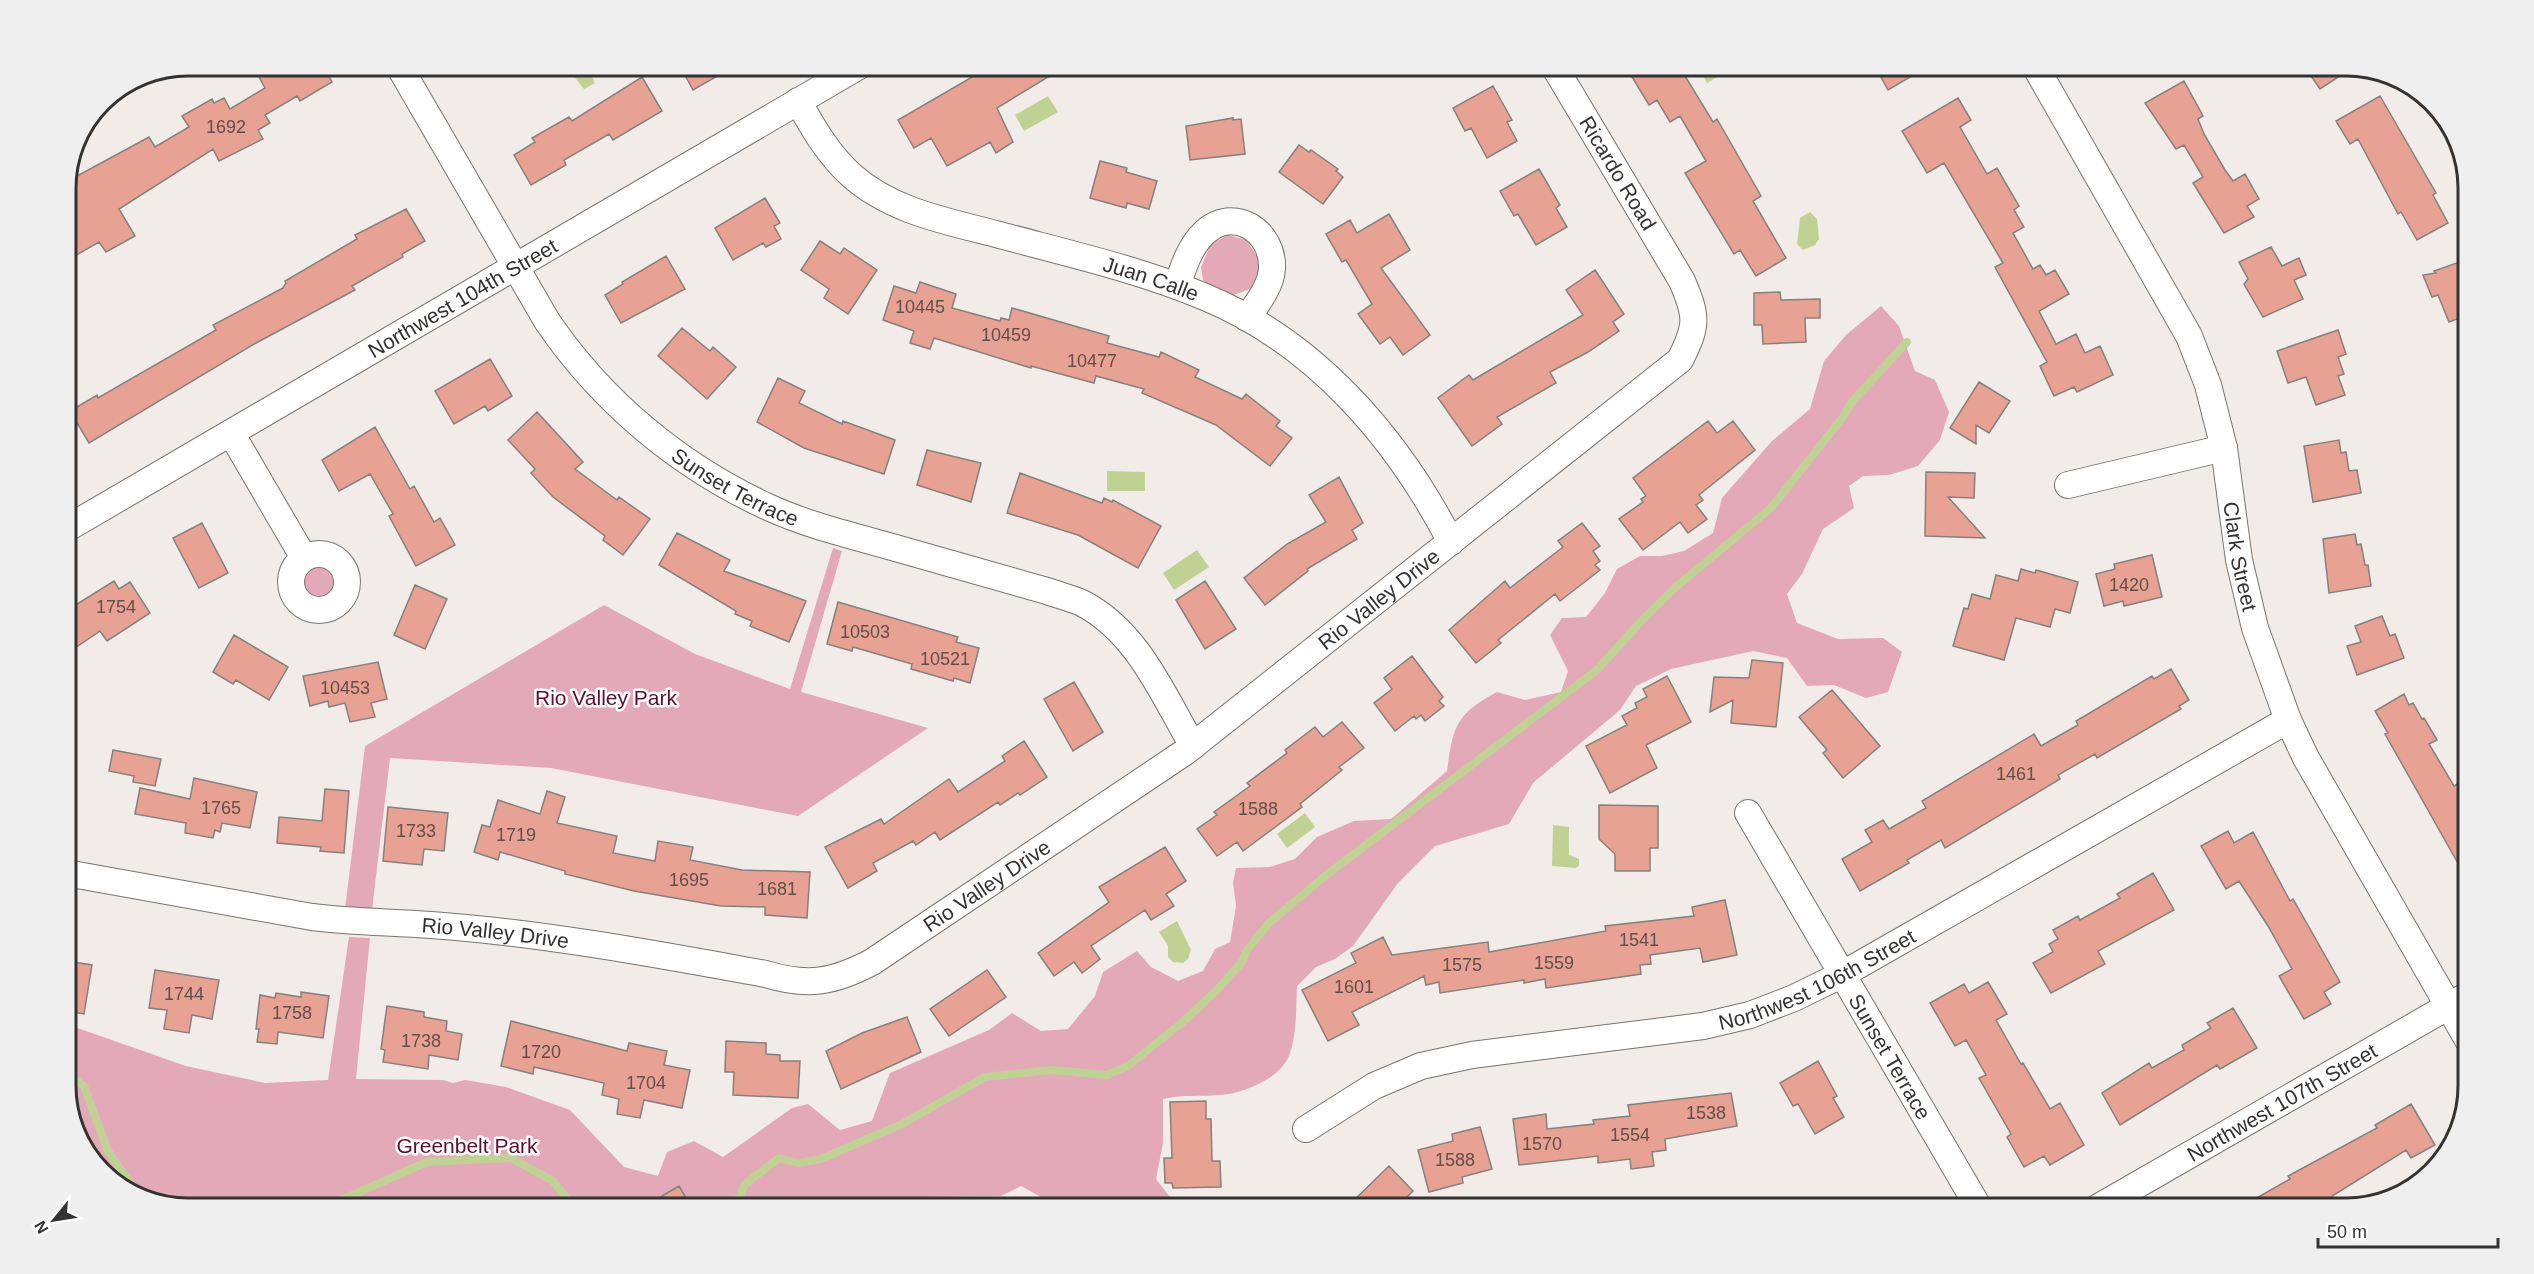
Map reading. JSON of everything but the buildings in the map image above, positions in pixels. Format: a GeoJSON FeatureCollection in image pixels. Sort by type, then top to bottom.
{"type":"FeatureCollection","features":[{"type":"Feature","properties":{"kind":"street","name":"Ricardo Road"},"geometry":{"type":"LineString","coordinates":[[1560,76],[1682,281]]}},
{"type":"Feature","properties":{"kind":"street","name":"Clark Street"},"geometry":{"type":"LineString","coordinates":[[2041,76],[2189,336],[2208,385],[2224,448],[2239,560],[2255,628],[2288,720],[2306,758],[2458,1001]]}},
{"type":"Feature","properties":{"kind":"street","name":"Sunset Terrace"},"geometry":{"type":"LineString","coordinates":[[405,77],[515,267],[568,352],[638,424],[679,456],[723,484],[770,507],[819,526],[1082,603],[1109,621],[1132,643],[1192,746]]}},
{"type":"Feature","properties":{"kind":"street","name":"Northwest 104th Street"},"geometry":{"type":"LineString","coordinates":[[77,523],[840,77]]}},
{"type":"Feature","properties":{"kind":"street","name":"Juan Calle"},"geometry":{"type":"LineString","coordinates":[[798,101],[825,147],[852,176],[901,207],[1150,276],[1207,297],[1247,318],[1294,348],[1358,405],[1394,448],[1425,493],[1451,542]]}},
{"type":"Feature","properties":{"kind":"street"},"geometry":{"type":"LineString","coordinates":[[1177,286],[1185,261],[1203,234],[1219,222],[1235,220],[1253,226],[1268,246],[1272,271],[1260,299],[1247,318]]}},
{"type":"Feature","properties":{"kind":"street","name":"Rio Valley Drive"},"geometry":{"type":"LineString","coordinates":[[77,875],[289,914],[351,922],[431,925],[621,948],[766,974],[788,981],[823,981],[845,976],[872,962],[1192,746],[1680,360],[1692,336],[1693,308],[1682,281]]}},
{"type":"Feature","properties":{"kind":"street"},"geometry":{"type":"LineString","coordinates":[[231,433],[304,558]]}},
{"type":"Feature","properties":{"kind":"street"},"geometry":{"type":"LineString","coordinates":[[2068,485],[2224,448]]}},
{"type":"Feature","properties":{"kind":"street","name":"Northwest 106th Street"},"geometry":{"type":"LineString","coordinates":[[1306,1129],[1374,1086],[1421,1066],[1472,1055],[1704,1026],[1750,1015],[1794,998],[1843,974],[2288,720]]}},
{"type":"Feature","properties":{"kind":"street","name":"Sunset Terrace"},"geometry":{"type":"LineString","coordinates":[[1748,813],[1973,1198]]}},
{"type":"Feature","properties":{"kind":"street","name":"Northwest 107th Street"},"geometry":{"type":"LineString","coordinates":[[2114,1198],[2458,1001]]}},
{"type":"Feature","properties":{"kind":"green space"},"geometry":{"type":"Polygon","coordinates":[[[1228,235],[1246,240],[1261,261],[1256,287],[1231,296],[1209,287],[1203,280],[1201,267],[1211,244],[1228,235]]]}},
{"type":"Feature","properties":{"kind":"green space","name":"Greenbelt Park"},"geometry":{"type":"Polygon","coordinates":[[[1881,306],[1899,326],[1915,371],[1935,380],[1949,412],[1940,440],[1918,466],[1889,475],[1863,476],[1849,486],[1854,508],[1823,529],[1802,574],[1787,594],[1797,623],[1838,639],[1883,638],[1902,652],[1888,692],[1866,698],[1834,685],[1807,686],[1787,658],[1753,651],[1671,669],[1636,686],[1620,710],[1533,783],[1509,824],[1435,846],[1398,883],[1353,946],[1335,959],[1316,967],[1297,986],[1293,1044],[1287,1060],[1275,1074],[1257,1085],[1237,1092],[1163,1099],[1163,1143],[1156,1179],[1169,1196],[1175,1198],[1041,1198],[1021,1186],[1001,1196],[925,1198],[189,1198],[153,1192],[126,1179],[104,1159],[88,1135],[82,1121],[77,1093],[77,1028],[186,1066],[265,1083],[328,1080],[349,937],[370,938],[356,1079],[443,1080],[453,1083],[465,1080],[506,1087],[570,1110],[624,1167],[658,1176],[667,1152],[694,1141],[723,1157],[792,1108],[808,1104],[840,1130],[872,1121],[890,1073],[989,1030],[1012,1013],[1041,1031],[1068,1029],[1095,996],[1103,972],[1137,951],[1151,967],[1178,981],[1203,971],[1215,949],[1230,942],[1236,906],[1233,883],[1236,868],[1270,867],[1295,859],[1317,837],[1354,821],[1391,819],[1447,771],[1455,732],[1459,723],[1473,707],[1497,692],[1525,700],[1561,692],[1568,671],[1550,635],[1562,618],[1586,617],[1605,593],[1617,569],[1640,556],[1662,556],[1684,551],[1713,533],[1722,498],[1772,441],[1810,409],[1824,361],[1846,335],[1881,306]]]}},
{"type":"Feature","properties":{"kind":"green space","name":"Rio Valley Park"},"geometry":{"type":"Polygon","coordinates":[[[833,548],[842,551],[801,692],[928,728],[798,816],[551,768],[390,758],[372,910],[345,909],[365,746],[604,605],[695,654],[790,689],[833,548]]]}},
{"type":"Feature","properties":{"kind":"green space"},"geometry":{"type":"Polygon","coordinates":[[[319,563],[332,569],[338,582],[332,595],[319,601],[306,595],[300,582],[306,569],[319,563]]]}},
{"type":"Feature","properties":{"kind":"shaded area"},"geometry":{"type":"Polygon","coordinates":[[[1703,76],[1718,76],[1707,83],[1703,76]]]}},
{"type":"Feature","properties":{"kind":"shaded area"},"geometry":{"type":"Polygon","coordinates":[[[574,77],[592,77],[595,83],[584,89],[574,77]]]}},
{"type":"Feature","properties":{"kind":"shaded area"},"geometry":{"type":"Polygon","coordinates":[[[1048,96],[1058,112],[1024,131],[1015,115],[1048,96]]]}},
{"type":"Feature","properties":{"kind":"shaded area"},"geometry":{"type":"Polygon","coordinates":[[[1810,212],[1817,219],[1819,239],[1815,245],[1803,250],[1797,244],[1800,218],[1810,212]]]}},
{"type":"Feature","properties":{"kind":"shaded area"},"geometry":{"type":"Polygon","coordinates":[[[1107,471],[1145,472],[1145,491],[1107,491],[1107,471]]]}},
{"type":"Feature","properties":{"kind":"shaded area"},"geometry":{"type":"Polygon","coordinates":[[[1197,550],[1209,567],[1174,590],[1163,573],[1197,550]]]}},
{"type":"Feature","properties":{"kind":"shaded area"},"geometry":{"type":"Polygon","coordinates":[[[1305,813],[1315,827],[1287,848],[1277,834],[1305,813]]]}},
{"type":"Feature","properties":{"kind":"shaded area"},"geometry":{"type":"Polygon","coordinates":[[[1553,825],[1569,827],[1569,855],[1579,859],[1579,866],[1575,868],[1552,866],[1553,825]]]}},
{"type":"Feature","properties":{"kind":"shaded area"},"geometry":{"type":"Polygon","coordinates":[[[1177,921],[1191,950],[1188,959],[1183,963],[1173,962],[1168,957],[1168,946],[1159,932],[1177,921]]]}},
{"type":"Feature","properties":{"kind":"waterway"},"geometry":{"type":"LineString","coordinates":[[738,1198],[744,1185],[779,1158],[798,1163],[821,1159],[902,1124],[985,1077],[1051,1070],[1107,1075],[1128,1066],[1184,1021],[1217,990],[1242,962],[1247,950],[1269,923],[1325,876],[1597,670],[1644,618],[1676,587],[1771,508],[1843,417],[1851,403],[1907,342]]}},
{"type":"Feature","properties":{"kind":"waterway"},"geometry":{"type":"LineString","coordinates":[[77,1081],[84,1086],[108,1151],[128,1180]]}},
{"type":"Feature","properties":{"kind":"waterway"},"geometry":{"type":"LineString","coordinates":[[346,1198],[427,1162],[511,1158],[553,1181],[566,1198]]}}]}
